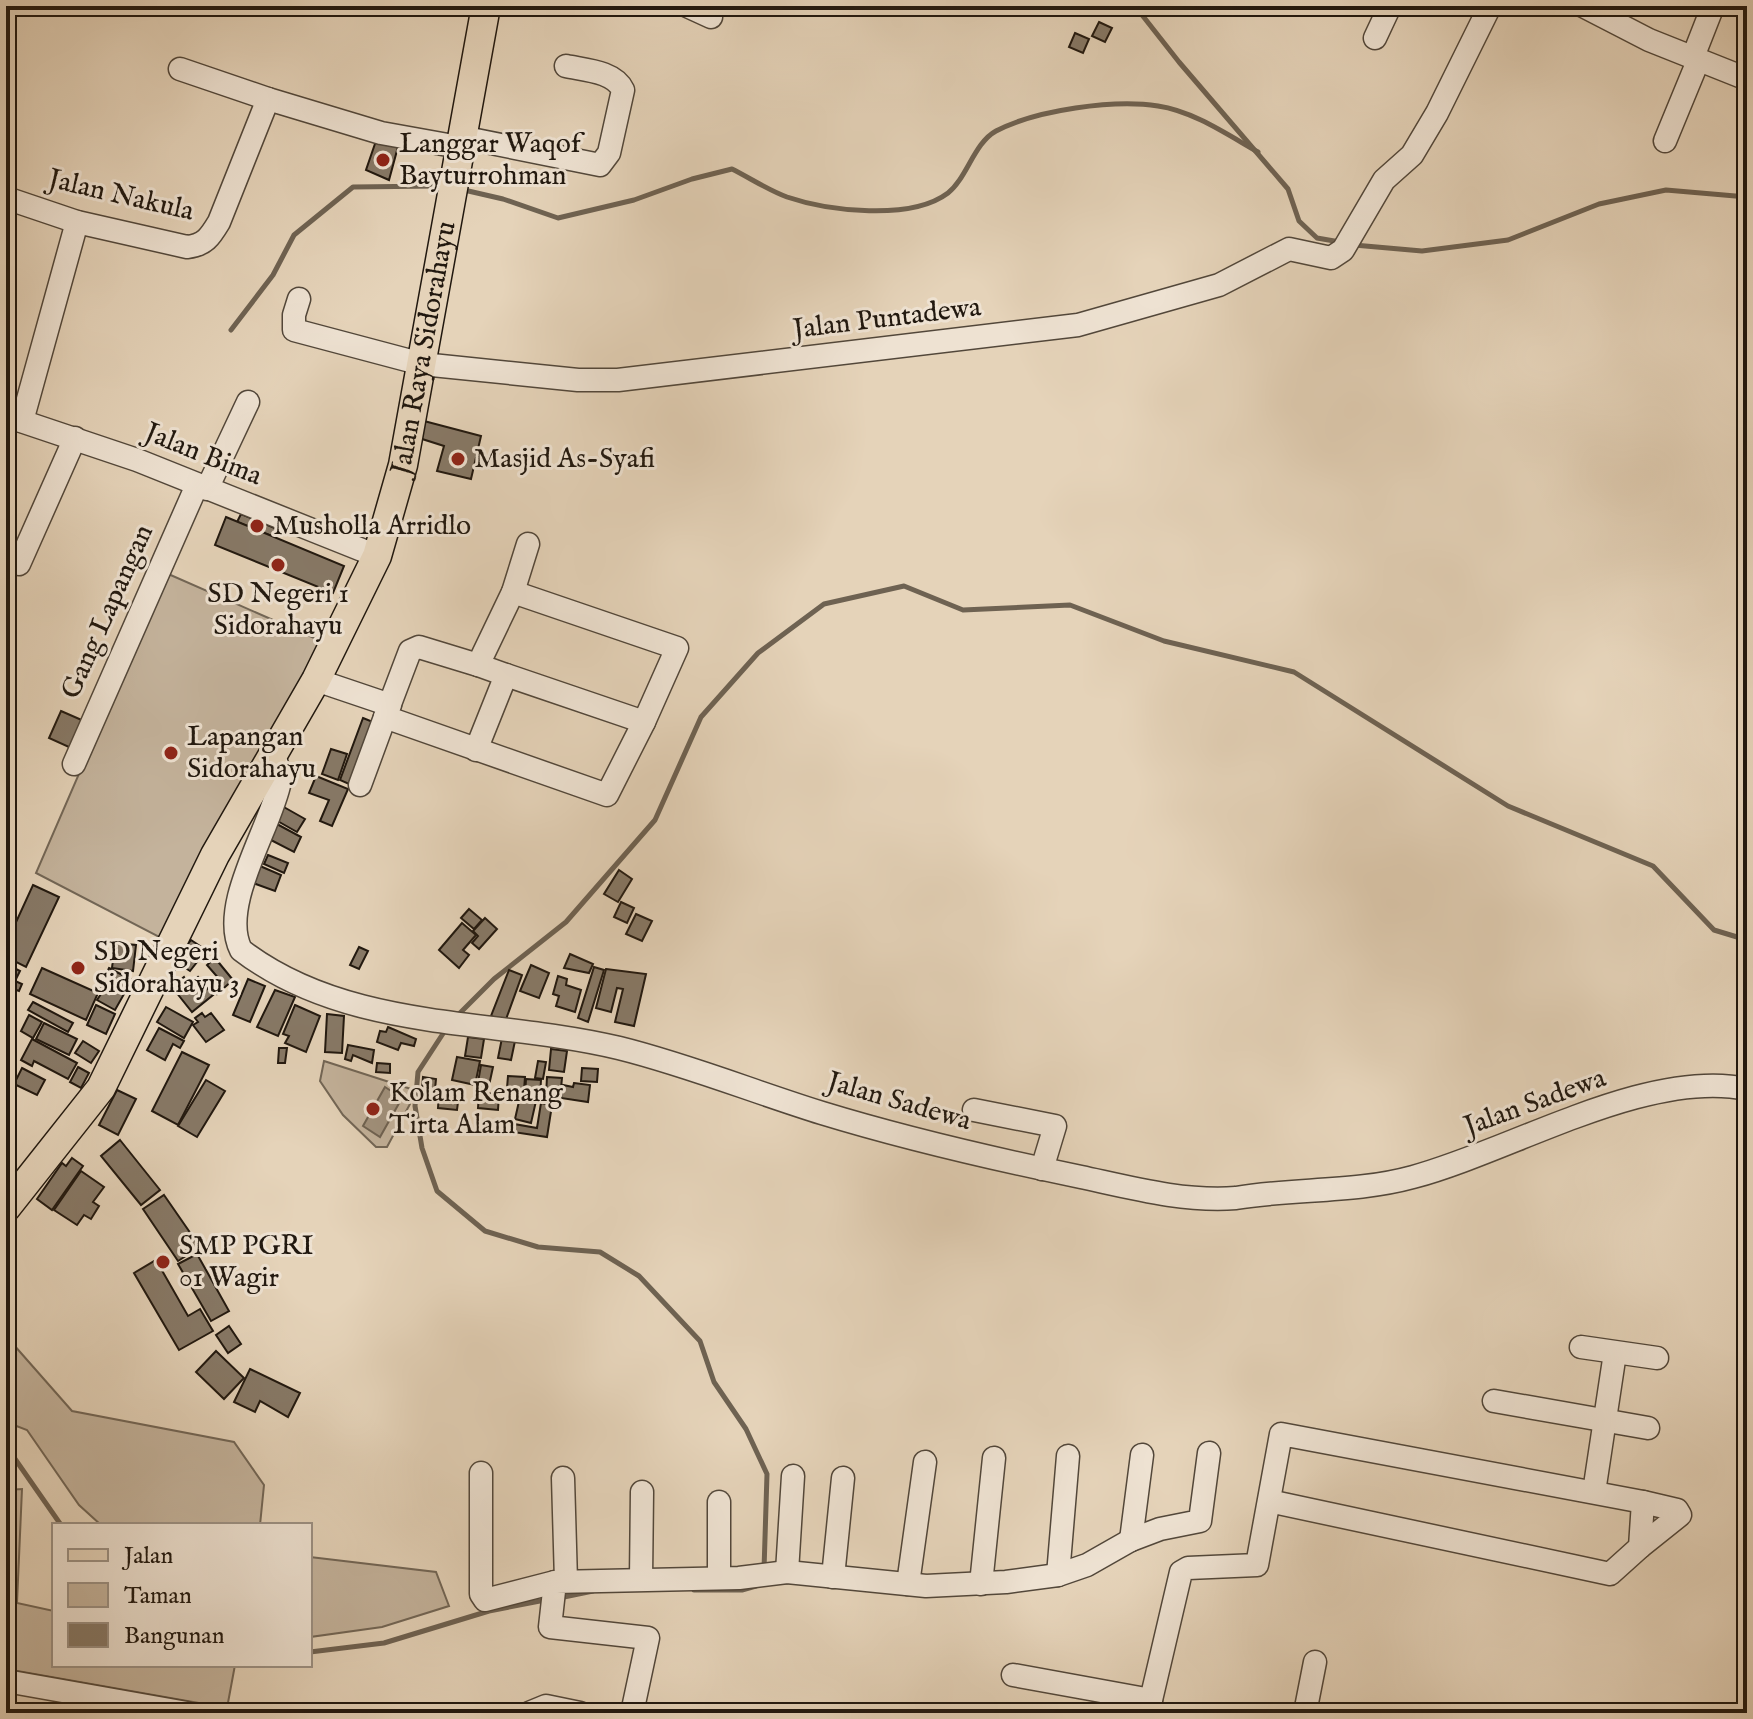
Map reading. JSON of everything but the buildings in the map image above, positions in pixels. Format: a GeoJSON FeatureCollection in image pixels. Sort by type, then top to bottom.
{"type":"FeatureCollection","features":[{"type":"Feature","properties":{"kind":"main road","name":"Jalan Raya Sidorahayu"},"geometry":{"type":"LineString","coordinates":[[6,1208],[101,1088],[215,855],[316,680],[377,556],[403,465],[486,6]]}},
{"type":"Feature","properties":{"kind":"street"},"geometry":{"type":"LineString","coordinates":[[687,6],[711,17]]}},
{"type":"Feature","properties":{"kind":"street"},"geometry":{"type":"LineString","coordinates":[[1375,38],[1390,6]]}},
{"type":"Feature","properties":{"kind":"street","name":"Jalan Puntadewa"},"geometry":{"type":"LineString","coordinates":[[299,299],[293,324],[300,334],[422,364],[578,380],[641,378],[766,365],[1078,325],[1219,285],[1289,249],[1331,258],[1349,242],[1384,180],[1412,155],[1437,113],[1490,6]]}},
{"type":"Feature","properties":{"kind":"street"},"geometry":{"type":"LineString","coordinates":[[1583,6],[1649,40],[1747,79]]}},
{"type":"Feature","properties":{"kind":"street"},"geometry":{"type":"LineString","coordinates":[[1665,141],[1713,6]]}},
{"type":"Feature","properties":{"kind":"street"},"geometry":{"type":"LineString","coordinates":[[180,69],[381,133],[460,142],[600,165],[609,153],[623,90],[619,82],[606,75],[566,66]]}},
{"type":"Feature","properties":{"kind":"street","name":"Jalan Nakula"},"geometry":{"type":"LineString","coordinates":[[6,198],[77,222],[187,247],[199,245],[210,237],[219,222],[268,99]]}},
{"type":"Feature","properties":{"kind":"street"},"geometry":{"type":"LineString","coordinates":[[14,418],[77,222]]}},
{"type":"Feature","properties":{"kind":"street","name":"Gang Lapangan"},"geometry":{"type":"LineString","coordinates":[[74,764],[202,487],[248,402]]}},
{"type":"Feature","properties":{"kind":"street","name":"Jalan Bima"},"geometry":{"type":"LineString","coordinates":[[14,418],[75,438],[377,556]]}},
{"type":"Feature","properties":{"kind":"street"},"geometry":{"type":"LineString","coordinates":[[19,564],[75,438]]}},
{"type":"Feature","properties":{"kind":"street"},"geometry":{"type":"LineString","coordinates":[[478,665],[513,592],[528,544]]}},
{"type":"Feature","properties":{"kind":"street"},"geometry":{"type":"LineString","coordinates":[[316,680],[476,750],[607,795],[677,648],[513,592]]}},
{"type":"Feature","properties":{"kind":"street"},"geometry":{"type":"LineString","coordinates":[[360,785],[410,651],[419,647],[644,722]]}},
{"type":"Feature","properties":{"kind":"street"},"geometry":{"type":"LineString","coordinates":[[476,750],[506,675]]}},
{"type":"Feature","properties":{"kind":"street","name":"Jalan Sadewa"},"geometry":{"type":"LineString","coordinates":[[274,757],[280,782],[240,895],[237,941],[241,950],[290,978],[340,999],[435,1022],[544,1034],[620,1049],[823,1113],[1042,1169],[1210,1200],[1361,1187],[1457,1165],[1641,1096],[1698,1085],[1747,1089]]}},
{"type":"Feature","properties":{"kind":"street"},"geometry":{"type":"LineString","coordinates":[[974,1110],[1055,1126],[1042,1169]]}},
{"type":"Feature","properties":{"kind":"street"},"geometry":{"type":"LineString","coordinates":[[1581,1347],[1657,1358]]}},
{"type":"Feature","properties":{"kind":"street"},"geometry":{"type":"LineString","coordinates":[[1594,1492],[1615,1353]]}},
{"type":"Feature","properties":{"kind":"street"},"geometry":{"type":"LineString","coordinates":[[1494,1401],[1648,1428]]}},
{"type":"Feature","properties":{"kind":"street"},"geometry":{"type":"LineString","coordinates":[[1013,1675],[1150,1706],[1181,1572],[1188,1568],[1257,1565],[1281,1434],[1292,1433],[1594,1492],[1677,1510],[1680,1515],[1610,1574],[1269,1501]]}},
{"type":"Feature","properties":{"kind":"street"},"geometry":{"type":"LineString","coordinates":[[481,1473],[481,1594],[485,1600],[558,1585],[641,1579],[729,1578],[782,1572],[908,1584],[981,1584],[1058,1575],[1087,1565],[1131,1540],[1160,1529],[1200,1521],[1209,1453]]}},
{"type":"Feature","properties":{"kind":"street"},"geometry":{"type":"LineString","coordinates":[[1131,1540],[1142,1455]]}},
{"type":"Feature","properties":{"kind":"street"},"geometry":{"type":"LineString","coordinates":[[1058,1575],[1068,1456]]}},
{"type":"Feature","properties":{"kind":"street"},"geometry":{"type":"LineString","coordinates":[[981,1584],[994,1458]]}},
{"type":"Feature","properties":{"kind":"street"},"geometry":{"type":"LineString","coordinates":[[908,1584],[925,1462]]}},
{"type":"Feature","properties":{"kind":"street"},"geometry":{"type":"LineString","coordinates":[[782,1572],[793,1476]]}},
{"type":"Feature","properties":{"kind":"street"},"geometry":{"type":"LineString","coordinates":[[563,1478],[558,1585],[550,1627],[648,1638],[632,1713]]}},
{"type":"Feature","properties":{"kind":"street"},"geometry":{"type":"LineString","coordinates":[[833,1577],[843,1478]]}},
{"type":"Feature","properties":{"kind":"street"},"geometry":{"type":"LineString","coordinates":[[641,1579],[642,1492]]}},
{"type":"Feature","properties":{"kind":"street"},"geometry":{"type":"LineString","coordinates":[[719,1502],[729,1578]]}},
{"type":"Feature","properties":{"kind":"street"},"geometry":{"type":"LineString","coordinates":[[1640,1547],[1643,1502]]}},
{"type":"Feature","properties":{"kind":"street"},"geometry":{"type":"LineString","coordinates":[[1305,1713],[1315,1662]]}},
{"type":"Feature","properties":{"kind":"street"},"geometry":{"type":"LineString","coordinates":[[6,1681],[187,1713]]}},
{"type":"Feature","properties":{"kind":"street"},"geometry":{"type":"LineString","coordinates":[[529,1713],[546,1706],[580,1713]]}},
{"type":"Feature","properties":{"kind":"green space","name":"Lapangan Sidorahayu"},"geometry":{"type":"Polygon","coordinates":[[[166,573],[321,641],[163,939],[36,873],[166,573]]]}},
{"type":"Feature","properties":{"kind":"green space","name":"Kolam Renang Tirta Alam"},"geometry":{"type":"Polygon","coordinates":[[[324,1061],[411,1089],[410,1104],[387,1147],[376,1147],[343,1115],[320,1081],[324,1061]]]}},
{"type":"Feature","properties":{"kind":"green space"},"geometry":{"type":"Polygon","coordinates":[[[6,1336],[72,1411],[234,1442],[264,1485],[260,1523],[99,1523],[79,1505],[27,1430],[6,1422],[6,1336]]]}},
{"type":"Feature","properties":{"kind":"green space"},"geometry":{"type":"Polygon","coordinates":[[[22,1489],[17,1603],[52,1611],[52,1667],[235,1667],[227,1708],[6,1669],[6,1490],[22,1489]]]}},
{"type":"Feature","properties":{"kind":"green space"},"geometry":{"type":"Polygon","coordinates":[[[312,1557],[436,1572],[449,1606],[382,1627],[312,1637],[312,1557]]]}},
{"type":"Feature","properties":{"kind":"shaded area"},"geometry":{"type":"Polygon","coordinates":[[[385,1087],[402,1098],[380,1137],[363,1126],[385,1087]]]}},
{"type":"Feature","properties":{"kind":"waterway"},"geometry":{"type":"LineString","coordinates":[[1135,6],[1288,189],[1299,221],[1317,238],[1340,242]]}},
{"type":"Feature","properties":{"kind":"waterway"},"geometry":{"type":"LineString","coordinates":[[464,190],[503,199],[558,218],[634,200],[692,179],[732,169],[780,194],[804,202],[846,209],[892,210],[932,202],[948,193],[988,136],[996,131],[1032,117],[1098,105],[1140,104],[1171,109],[1210,124],[1258,152]]}},
{"type":"Feature","properties":{"kind":"waterway"},"geometry":{"type":"LineString","coordinates":[[231,330],[273,275],[294,235],[353,187],[438,186]]}},
{"type":"Feature","properties":{"kind":"waterway"},"geometry":{"type":"LineString","coordinates":[[1354,245],[1422,251],[1508,240],[1599,204],[1666,190],[1747,197]]}},
{"type":"Feature","properties":{"kind":"waterway"},"geometry":{"type":"LineString","coordinates":[[458,1015],[494,979],[566,922],[655,820],[701,717],[758,653],[824,604],[904,586],[963,610],[1070,605],[1164,641],[1294,672],[1508,806],[1653,866],[1714,930],[1747,940]]}},
{"type":"Feature","properties":{"kind":"waterway"},"geometry":{"type":"LineString","coordinates":[[446,1029],[418,1072],[415,1106],[422,1148],[437,1191],[485,1231],[538,1247],[600,1252],[639,1276],[700,1341],[714,1382],[746,1429],[767,1474],[764,1570]]}},
{"type":"Feature","properties":{"kind":"waterway"},"geometry":{"type":"LineString","coordinates":[[6,1446],[60,1523]]}},
{"type":"Feature","properties":{"kind":"waterway"},"geometry":{"type":"LineString","coordinates":[[694,1590],[742,1590],[756,1586]]}},
{"type":"Feature","properties":{"kind":"waterway"},"geometry":{"type":"LineString","coordinates":[[559,1598],[593,1591]]}},
{"type":"Feature","properties":{"kind":"waterway"},"geometry":{"type":"LineString","coordinates":[[312,1652],[384,1643],[489,1611],[545,1600]]}},
{"type":"Feature","properties":{"kind":"place","name":"Langgar Waqof Bayturrohman"},"geometry":{"type":"Point","coordinates":[383,160]}},
{"type":"Feature","properties":{"kind":"place","name":"Masjid As-Syafi"},"geometry":{"type":"Point","coordinates":[458,459]}},
{"type":"Feature","properties":{"kind":"place","name":"Musholla Arridlo"},"geometry":{"type":"Point","coordinates":[257,526]}},
{"type":"Feature","properties":{"kind":"place","name":"SD Negeri 1 Sidorahayu"},"geometry":{"type":"Point","coordinates":[278,565]}},
{"type":"Feature","properties":{"kind":"place","name":"Lapangan Sidorahayu"},"geometry":{"type":"Point","coordinates":[171,753]}},
{"type":"Feature","properties":{"kind":"place","name":"SD Negeri Sidorahayu 3"},"geometry":{"type":"Point","coordinates":[78,968]}},
{"type":"Feature","properties":{"kind":"place","name":"Kolam Renang Tirta Alam"},"geometry":{"type":"Point","coordinates":[373,1109]}},
{"type":"Feature","properties":{"kind":"place","name":"SMP PGRI 01 Wagir"},"geometry":{"type":"Point","coordinates":[163,1262]}}]}
